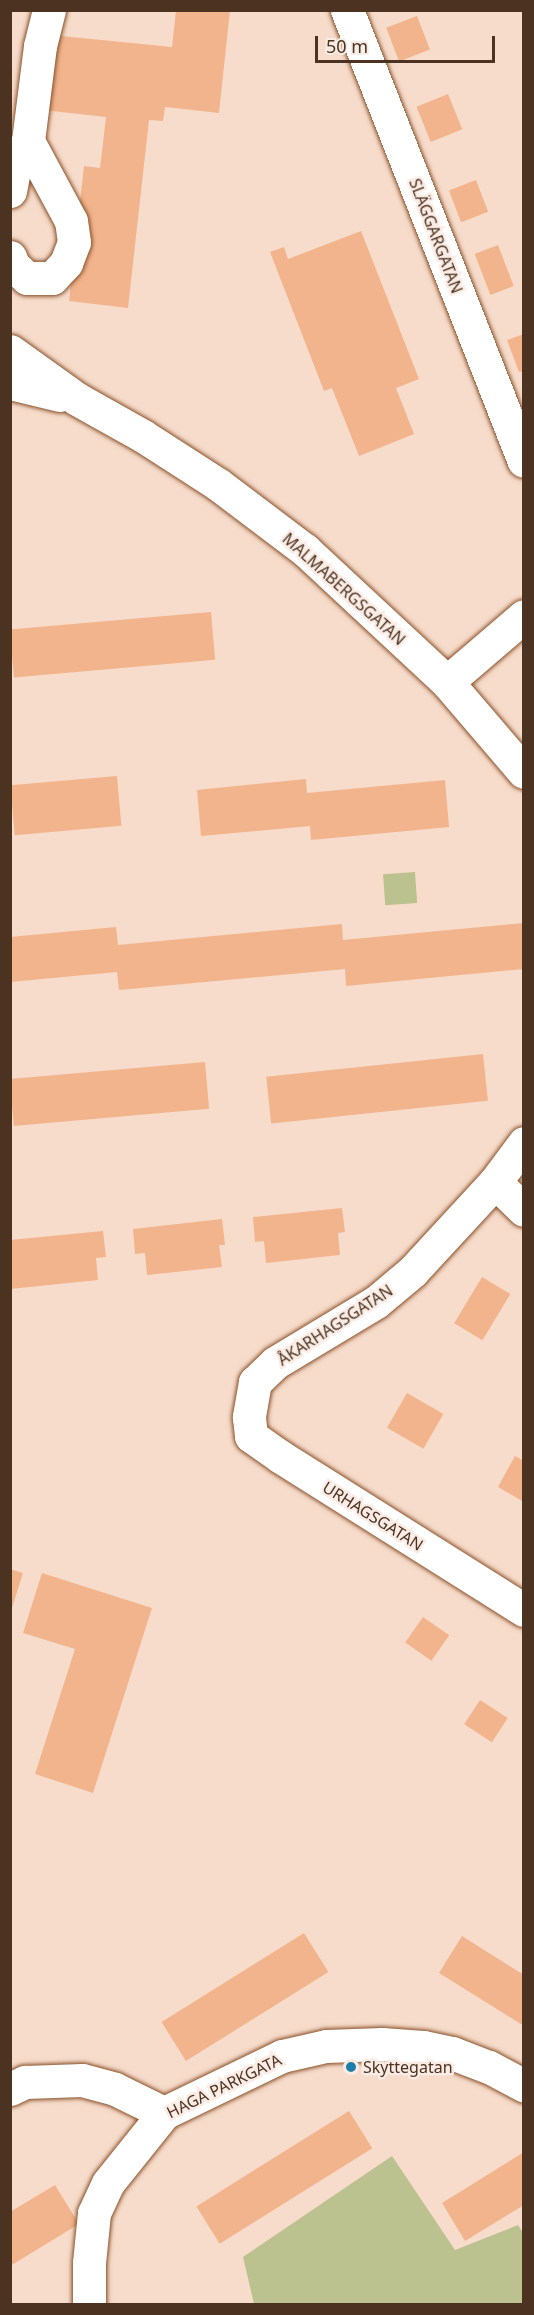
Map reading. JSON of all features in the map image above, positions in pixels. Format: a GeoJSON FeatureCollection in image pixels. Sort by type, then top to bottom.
{"type":"FeatureCollection","features":[{"type":"Feature","properties":{"kind":"street"},"geometry":{"type":"LineString","coordinates":[[10,191],[14,171],[28,141],[40,46],[49,10]]}},
{"type":"Feature","properties":{"kind":"street","name":"SLÄGGARGATAN"},"geometry":{"type":"LineString","coordinates":[[347,10],[524,461]]}},
{"type":"Feature","properties":{"kind":"street"},"geometry":{"type":"LineString","coordinates":[[10,257],[13,265],[27,278],[52,278],[66,263],[74,242],[71,221],[28,141]]}},
{"type":"Feature","properties":{"kind":"street","name":"MALMABERGSGATAN"},"geometry":{"type":"LineString","coordinates":[[10,351],[77,399],[143,436],[219,485],[305,550],[447,682],[524,772]]}},
{"type":"Feature","properties":{"kind":"street","name":"MALMABERGSGATAN"},"geometry":{"type":"LineString","coordinates":[[10,383],[77,399]]}},
{"type":"Feature","properties":{"kind":"street"},"geometry":{"type":"LineString","coordinates":[[447,682],[524,616]]}},
{"type":"Feature","properties":{"kind":"street","name":"ÅKARHAGSGATAN"},"geometry":{"type":"LineString","coordinates":[[249,1404],[255,1382],[275,1363],[322,1337],[376,1302],[413,1271],[495,1182],[524,1143]]}},
{"type":"Feature","properties":{"kind":"street"},"geometry":{"type":"LineString","coordinates":[[495,1182],[524,1210]]}},
{"type":"Feature","properties":{"kind":"street","name":"URHAGSGATAN"},"geometry":{"type":"LineString","coordinates":[[249,1404],[251,1436],[524,1610]]}},
{"type":"Feature","properties":{"kind":"street","name":"HAGA PARKGATA"},"geometry":{"type":"LineString","coordinates":[[88,2304],[88,2263],[94,2213],[108,2183],[164,2113],[282,2056],[326,2046],[382,2044],[452,2053],[489,2067],[524,2086]]}},
{"type":"Feature","properties":{"kind":"street"},"geometry":{"type":"LineString","coordinates":[[10,2089],[25,2082],[82,2080],[115,2089],[164,2113]]}},
{"type":"Feature","properties":{"kind":"green space"},"geometry":{"type":"Polygon","coordinates":[[[415,872],[417,903],[385,905],[383,874],[415,872]]]}},
{"type":"Feature","properties":{"kind":"green space"},"geometry":{"type":"Polygon","coordinates":[[[392,2156],[455,2250],[518,2225],[523,2233],[523,2304],[254,2304],[243,2257],[392,2156]]]}},
{"type":"Feature","properties":{"kind":"building"},"geometry":{"type":"Polygon","coordinates":[[[176,10],[230,10],[219,113],[165,107],[163,121],[149,120],[128,308],[69,301],[84,166],[100,168],[106,117],[43,110],[51,35],[172,47],[176,10]]]}},
{"type":"Feature","properties":{"kind":"building"},"geometry":{"type":"Polygon","coordinates":[[[417,16],[430,50],[399,61],[386,28],[417,16]]]}},
{"type":"Feature","properties":{"kind":"building"},"geometry":{"type":"Polygon","coordinates":[[[448,94],[462,129],[431,142],[416,107],[448,94]]]}},
{"type":"Feature","properties":{"kind":"building"},"geometry":{"type":"Polygon","coordinates":[[[476,180],[488,212],[461,222],[449,190],[476,180]]]}},
{"type":"Feature","properties":{"kind":"building"},"geometry":{"type":"Polygon","coordinates":[[[361,231],[419,379],[396,388],[414,434],[359,456],[332,388],[324,391],[270,252],[284,247],[288,259],[361,231]]]}},
{"type":"Feature","properties":{"kind":"building"},"geometry":{"type":"Polygon","coordinates":[[[498,245],[514,286],[490,295],[475,254],[498,245]]]}},
{"type":"Feature","properties":{"kind":"building"},"geometry":{"type":"Polygon","coordinates":[[[524,334],[524,371],[519,372],[507,340],[524,334]]]}},
{"type":"Feature","properties":{"kind":"building"},"geometry":{"type":"Polygon","coordinates":[[[211,612],[215,660],[14,677],[10,630],[211,612]]]}},
{"type":"Feature","properties":{"kind":"building"},"geometry":{"type":"Polygon","coordinates":[[[117,776],[121,826],[15,835],[10,785],[117,776]]]}},
{"type":"Feature","properties":{"kind":"building"},"geometry":{"type":"Polygon","coordinates":[[[306,779],[307,793],[445,780],[449,827],[311,840],[310,826],[201,836],[197,790],[306,779]]]}},
{"type":"Feature","properties":{"kind":"building"},"geometry":{"type":"Polygon","coordinates":[[[524,923],[524,969],[346,986],[345,969],[119,990],[117,972],[10,982],[10,937],[116,927],[118,945],[342,924],[343,940],[524,923]]]}},
{"type":"Feature","properties":{"kind":"building"},"geometry":{"type":"Polygon","coordinates":[[[483,1054],[488,1101],[271,1124],[266,1077],[483,1054]]]}},
{"type":"Feature","properties":{"kind":"building"},"geometry":{"type":"Polygon","coordinates":[[[205,1062],[209,1109],[14,1126],[10,1079],[205,1062]]]}},
{"type":"Feature","properties":{"kind":"building"},"geometry":{"type":"Polygon","coordinates":[[[342,1208],[345,1232],[338,1233],[340,1255],[266,1263],[264,1241],[255,1242],[253,1217],[342,1208]]]}},
{"type":"Feature","properties":{"kind":"building"},"geometry":{"type":"Polygon","coordinates":[[[222,1219],[225,1245],[219,1245],[222,1267],[147,1275],[145,1253],[135,1254],[133,1229],[222,1219]]]}},
{"type":"Feature","properties":{"kind":"building"},"geometry":{"type":"Polygon","coordinates":[[[103,1231],[106,1257],[96,1258],[98,1280],[10,1289],[10,1240],[103,1231]]]}},
{"type":"Feature","properties":{"kind":"building"},"geometry":{"type":"Polygon","coordinates":[[[482,1277],[510,1294],[482,1340],[454,1323],[482,1277]]]}},
{"type":"Feature","properties":{"kind":"building"},"geometry":{"type":"Polygon","coordinates":[[[407,1393],[443,1414],[423,1449],[387,1428],[407,1393]]]}},
{"type":"Feature","properties":{"kind":"building"},"geometry":{"type":"Polygon","coordinates":[[[515,1456],[524,1461],[524,1502],[498,1487],[515,1456]]]}},
{"type":"Feature","properties":{"kind":"building"},"geometry":{"type":"Polygon","coordinates":[[[10,1569],[23,1573],[12,1608],[10,1608],[10,1569]]]}},
{"type":"Feature","properties":{"kind":"building"},"geometry":{"type":"Polygon","coordinates":[[[42,1573],[152,1608],[93,1793],[35,1774],[75,1649],[23,1633],[42,1573]]]}},
{"type":"Feature","properties":{"kind":"building"},"geometry":{"type":"Polygon","coordinates":[[[423,1617],[449,1635],[431,1661],[405,1642],[423,1617]]]}},
{"type":"Feature","properties":{"kind":"building"},"geometry":{"type":"Polygon","coordinates":[[[480,1700],[508,1718],[492,1742],[464,1724],[480,1700]]]}},
{"type":"Feature","properties":{"kind":"building"},"geometry":{"type":"Polygon","coordinates":[[[304,1933],[328,1972],[186,2061],[162,2022],[304,1933]]]}},
{"type":"Feature","properties":{"kind":"building"},"geometry":{"type":"Polygon","coordinates":[[[462,1936],[524,1975],[524,2026],[439,1973],[462,1936]]]}},
{"type":"Feature","properties":{"kind":"building"},"geometry":{"type":"Polygon","coordinates":[[[349,2111],[372,2148],[220,2244],[196,2206],[349,2111]]]}},
{"type":"Feature","properties":{"kind":"building"},"geometry":{"type":"Polygon","coordinates":[[[524,2152],[524,2205],[465,2241],[442,2203],[524,2152]]]}},
{"type":"Feature","properties":{"kind":"building"},"geometry":{"type":"Polygon","coordinates":[[[55,2185],[79,2224],[10,2266],[10,2212],[55,2185]]]}},
{"type":"Feature","properties":{"kind":"place","name":"Skyttegatan"},"geometry":{"type":"Point","coordinates":[351,2067]}}]}
